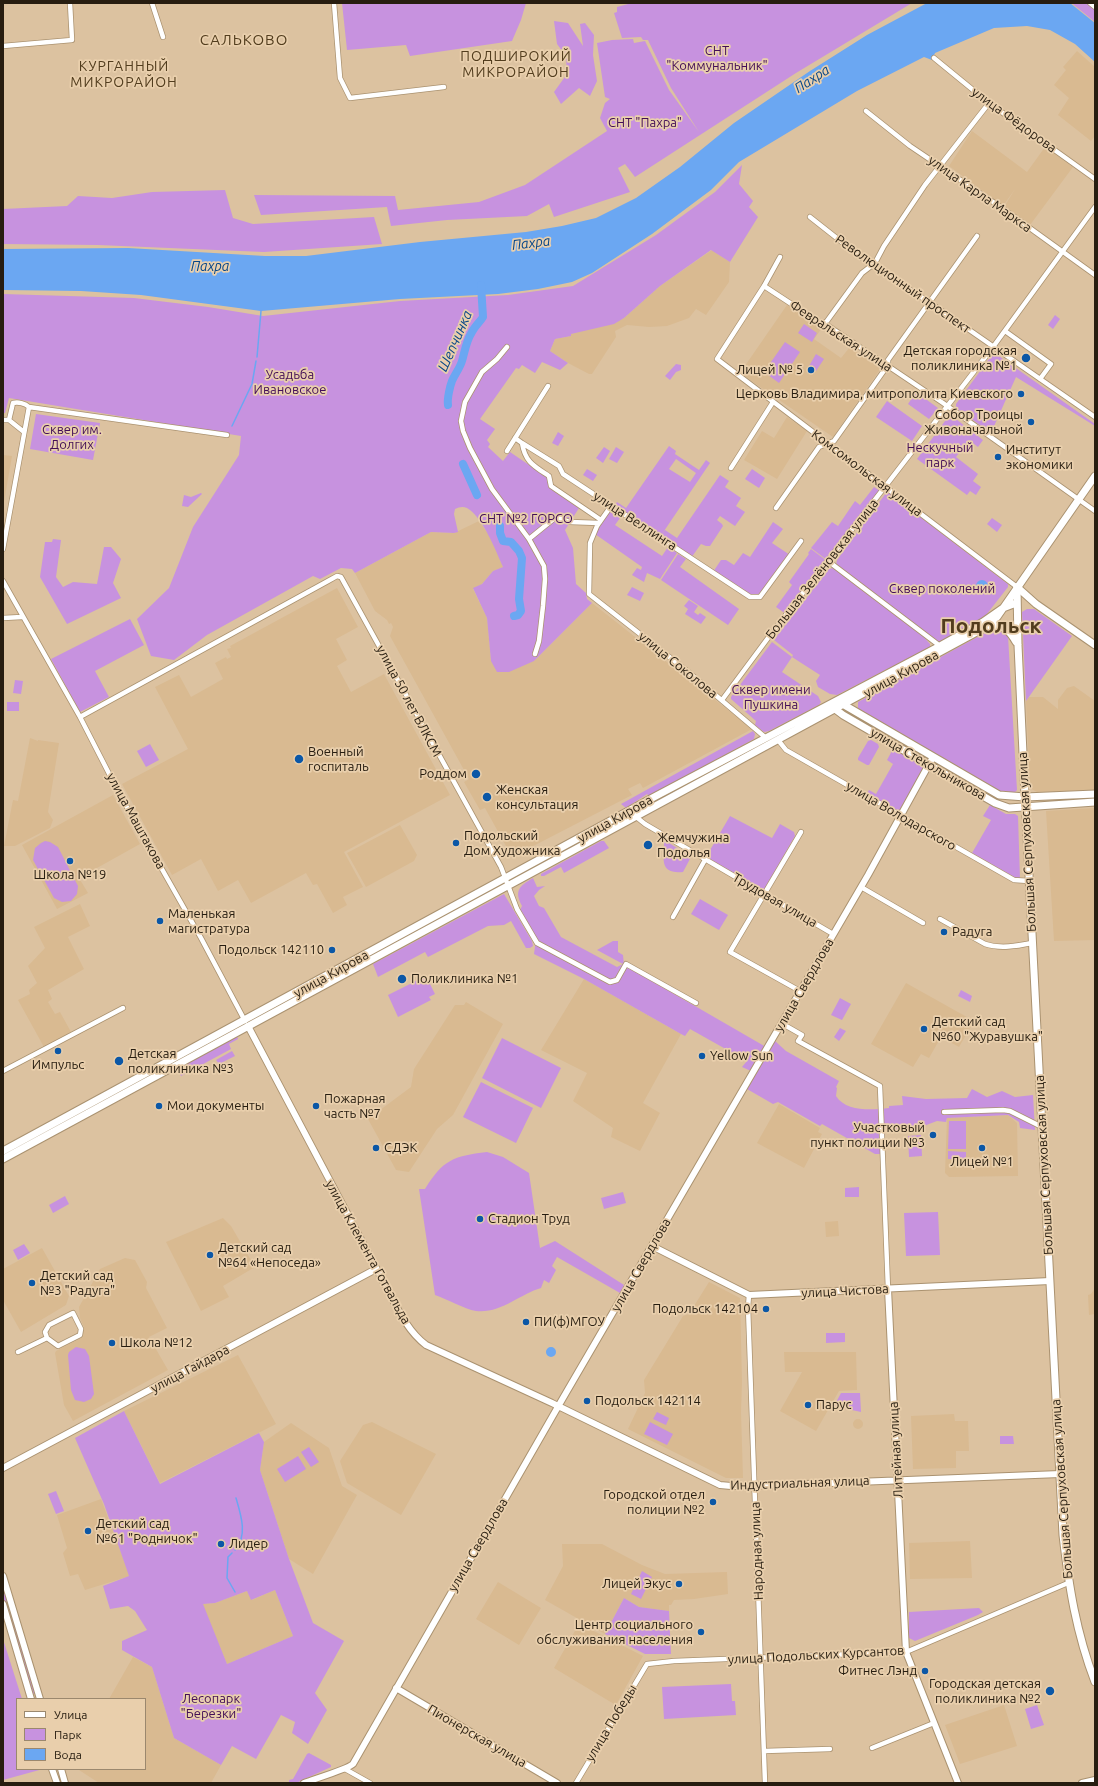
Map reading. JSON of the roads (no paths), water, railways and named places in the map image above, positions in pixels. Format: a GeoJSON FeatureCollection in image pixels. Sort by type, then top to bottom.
{"type":"FeatureCollection","features":[{"type":"Feature","properties":{"kind":"main road"},"geometry":{"type":"LineString","coordinates":[[1003,608],[1095,476]]}},
{"type":"Feature","properties":{"kind":"main road"},"geometry":{"type":"LineString","coordinates":[[1017,587],[1036,604],[1095,645]]}},
{"type":"Feature","properties":{"kind":"main road","name":"Большая Серпуховская улица"},"geometry":{"type":"LineString","coordinates":[[1017,587],[1016,603],[1025,808],[1063,1535],[1068,1583],[1080,1640],[1095,1682]]}},
{"type":"Feature","properties":{"kind":"main road"},"geometry":{"type":"LineString","coordinates":[[1003,608],[1016,603],[1029,602],[1036,604]]}},
{"type":"Feature","properties":{"kind":"main road","name":"улица Кирова"},"geometry":{"type":"LineString","coordinates":[[3,1151],[246,1023],[405,942],[507,881],[686,785],[772,741],[983,622],[1003,608]]}},
{"type":"Feature","properties":{"kind":"main road","name":"улица Кирова"},"geometry":{"type":"LineString","coordinates":[[844,705],[986,627],[997,617],[1003,608]]}},
{"type":"Feature","properties":{"kind":"main road"},"geometry":{"type":"LineString","coordinates":[[986,627],[996,625],[1008,630],[1018,645]]}},
{"type":"Feature","properties":{"kind":"main road"},"geometry":{"type":"LineString","coordinates":[[834,705],[844,705]]}},
{"type":"Feature","properties":{"kind":"main road","name":"улица Кирова"},"geometry":{"type":"LineString","coordinates":[[772,741],[834,705]]}},
{"type":"Feature","properties":{"kind":"main road","name":"улица Стекольникова"},"geometry":{"type":"LineString","coordinates":[[834,705],[995,803],[1009,808],[1025,808],[1095,802]]}},
{"type":"Feature","properties":{"kind":"main road","name":"улица Стекольникова"},"geometry":{"type":"LineString","coordinates":[[844,705],[999,794],[1009,797],[1025,797]]}},
{"type":"Feature","properties":{"kind":"main road","name":"улица Кирова"},"geometry":{"type":"LineString","coordinates":[[624,818],[636,816],[686,785]]}},
{"type":"Feature","properties":{"kind":"main road"},"geometry":{"type":"LineString","coordinates":[[1025,797],[1095,794]]}},
{"type":"Feature","properties":{"kind":"main road","name":"улица Кирова"},"geometry":{"type":"LineString","coordinates":[[3,1159],[246,1023]]}},
{"type":"Feature","properties":{"kind":"street"},"geometry":{"type":"LineString","coordinates":[[3,46],[72,40],[70,3]]}},
{"type":"Feature","properties":{"kind":"street"},"geometry":{"type":"LineString","coordinates":[[152,3],[163,37]]}},
{"type":"Feature","properties":{"kind":"street"},"geometry":{"type":"LineString","coordinates":[[334,3],[340,78],[350,98],[444,87]]}},
{"type":"Feature","properties":{"kind":"street"},"geometry":{"type":"LineString","coordinates":[[1090,3],[1095,7]]}},
{"type":"Feature","properties":{"kind":"street","name":"улица Фёдорова"},"geometry":{"type":"LineString","coordinates":[[934,58],[989,103],[1095,179]]}},
{"type":"Feature","properties":{"kind":"street"},"geometry":{"type":"LineString","coordinates":[[824,322],[827,321],[862,273],[875,263],[884,246],[925,185],[941,167],[989,103]]}},
{"type":"Feature","properties":{"kind":"street","name":"улица Карла Маркса"},"geometry":{"type":"LineString","coordinates":[[866,110],[910,146],[1095,275]]}},
{"type":"Feature","properties":{"kind":"street","name":"Большая Зелёновская улица"},"geometry":{"type":"LineString","coordinates":[[722,700],[993,347],[1095,207]]}},
{"type":"Feature","properties":{"kind":"street","name":"Революционный проспект"},"geometry":{"type":"LineString","coordinates":[[810,217],[871,265],[929,302],[1095,417]]}},
{"type":"Feature","properties":{"kind":"street"},"geometry":{"type":"LineString","coordinates":[[776,508],[819,446],[834,441],[888,365],[888,360],[977,236]]}},
{"type":"Feature","properties":{"kind":"street"},"geometry":{"type":"LineString","coordinates":[[764,286],[780,257]]}},
{"type":"Feature","properties":{"kind":"street","name":"Февральская улица"},"geometry":{"type":"LineString","coordinates":[[764,286],[819,322],[824,322],[888,365],[948,406],[1078,500],[1095,510]]}},
{"type":"Feature","properties":{"kind":"street","name":"Комсомольская улица"},"geometry":{"type":"LineString","coordinates":[[764,286],[717,359],[733,373],[828,442],[1017,587]]}},
{"type":"Feature","properties":{"kind":"street"},"geometry":{"type":"LineString","coordinates":[[1005,331],[1051,364],[1040,380]]}},
{"type":"Feature","properties":{"kind":"street"},"geometry":{"type":"LineString","coordinates":[[508,347],[482,372],[465,402],[461,421],[463,431],[470,448],[492,489],[529,539],[544,566],[545,579],[540,627],[535,654]]}},
{"type":"Feature","properties":{"kind":"street"},"geometry":{"type":"LineString","coordinates":[[507,451],[548,386]]}},
{"type":"Feature","properties":{"kind":"street"},"geometry":{"type":"LineString","coordinates":[[731,468],[773,402]]}},
{"type":"Feature","properties":{"kind":"street"},"geometry":{"type":"LineString","coordinates":[[9,420],[14,403],[227,435]]}},
{"type":"Feature","properties":{"kind":"street"},"geometry":{"type":"LineString","coordinates":[[3,549],[29,406]]}},
{"type":"Feature","properties":{"kind":"street"},"geometry":{"type":"LineString","coordinates":[[3,420],[9,420],[24,432]]}},
{"type":"Feature","properties":{"kind":"street","name":"улица Веллинга"},"geometry":{"type":"LineString","coordinates":[[515,438],[559,466],[563,474],[750,597],[760,597],[801,542]]}},
{"type":"Feature","properties":{"kind":"street"},"geometry":{"type":"LineString","coordinates":[[522,443],[525,457],[530,463],[549,476],[551,486],[600,522]]}},
{"type":"Feature","properties":{"kind":"street"},"geometry":{"type":"LineString","coordinates":[[600,522],[611,506]]}},
{"type":"Feature","properties":{"kind":"street"},"geometry":{"type":"LineString","coordinates":[[529,539],[556,517],[570,522],[600,522]]}},
{"type":"Feature","properties":{"kind":"street","name":"улица Соколова"},"geometry":{"type":"LineString","coordinates":[[600,522],[590,543],[589,594],[772,741]]}},
{"type":"Feature","properties":{"kind":"street"},"geometry":{"type":"LineString","coordinates":[[828,561],[940,646]]}},
{"type":"Feature","properties":{"kind":"street","name":"улица 50 лет ВЛКСМ"},"geometry":{"type":"LineString","coordinates":[[80,717],[337,576],[341,577],[493,852],[507,881],[520,915],[534,940],[542,946],[610,982],[617,980],[626,964],[696,1003]]}},
{"type":"Feature","properties":{"kind":"street","name":"улица Маштакова"},"geometry":{"type":"LineString","coordinates":[[3,581],[22,617],[80,717],[120,795],[246,1023]]}},
{"type":"Feature","properties":{"kind":"street"},"geometry":{"type":"LineString","coordinates":[[3,618],[22,617]]}},
{"type":"Feature","properties":{"kind":"street","name":"улица Володарского"},"geometry":{"type":"LineString","coordinates":[[772,741],[1014,880],[1029,881]]}},
{"type":"Feature","properties":{"kind":"street","name":"улица Свердлова"},"geometry":{"type":"LineString","coordinates":[[345,1769],[353,1764],[558,1406],[861,887],[933,757]]}},
{"type":"Feature","properties":{"kind":"street","name":"Трудовая улица"},"geometry":{"type":"LineString","coordinates":[[636,816],[645,824],[705,860],[833,934]]}},
{"type":"Feature","properties":{"kind":"street"},"geometry":{"type":"LineString","coordinates":[[800,832],[730,952],[800,991]]}},
{"type":"Feature","properties":{"kind":"street"},"geometry":{"type":"LineString","coordinates":[[673,917],[705,860]]}},
{"type":"Feature","properties":{"kind":"street"},"geometry":{"type":"LineString","coordinates":[[861,887],[923,923]]}},
{"type":"Feature","properties":{"kind":"street"},"geometry":{"type":"LineString","coordinates":[[940,919],[986,944],[993,946],[1017,946],[1032,943]]}},
{"type":"Feature","properties":{"kind":"street"},"geometry":{"type":"LineString","coordinates":[[3,1071],[123,1008]]}},
{"type":"Feature","properties":{"kind":"street","name":"улица Клемента Готвальда"},"geometry":{"type":"LineString","coordinates":[[246,1023],[376,1269],[406,1323],[416,1337],[426,1345],[558,1406]]}},
{"type":"Feature","properties":{"kind":"street","name":"Литейная улица"},"geometry":{"type":"LineString","coordinates":[[781,1023],[802,1035],[798,1041],[880,1086],[888,1289],[906,1652],[958,1783]]}},
{"type":"Feature","properties":{"kind":"street"},"geometry":{"type":"LineString","coordinates":[[944,1112],[1010,1111],[1042,1127]]}},
{"type":"Feature","properties":{"kind":"street","name":"улица Чистова"},"geometry":{"type":"LineString","coordinates":[[652,1246],[749,1295],[1050,1281]]}},
{"type":"Feature","properties":{"kind":"street","name":"улица Гайдара"},"geometry":{"type":"LineString","coordinates":[[3,1468],[376,1269]]}},
{"type":"Feature","properties":{"kind":"street","name":"Народная улица"},"geometry":{"type":"LineString","coordinates":[[749,1295],[748,1314],[765,1783]]}},
{"type":"Feature","properties":{"kind":"street"},"geometry":{"type":"LineString","coordinates":[[73,1313],[81,1329],[80,1334],[58,1346],[47,1338],[45,1332],[48,1325],[73,1313]]}},
{"type":"Feature","properties":{"kind":"street"},"geometry":{"type":"LineString","coordinates":[[18,1352],[47,1338]]}},
{"type":"Feature","properties":{"kind":"street","name":"Индустриальная улица"},"geometry":{"type":"LineString","coordinates":[[558,1406],[720,1484],[731,1486],[1060,1474]]}},
{"type":"Feature","properties":{"kind":"street"},"geometry":{"type":"LineString","coordinates":[[3,1576],[40,1698]]}},
{"type":"Feature","properties":{"kind":"street","name":"улица Подольских Курсантов"},"geometry":{"type":"LineString","coordinates":[[647,1664],[655,1662],[906,1652],[1068,1583]]}},
{"type":"Feature","properties":{"kind":"street"},"geometry":{"type":"LineString","coordinates":[[3,1604],[31,1698]]}},
{"type":"Feature","properties":{"kind":"street","name":"улица Победы"},"geometry":{"type":"LineString","coordinates":[[576,1783],[647,1664]]}},
{"type":"Feature","properties":{"kind":"street","name":"Пионерская улица"},"geometry":{"type":"LineString","coordinates":[[396,1688],[557,1783]]}},
{"type":"Feature","properties":{"kind":"street"},"geometry":{"type":"LineString","coordinates":[[872,1748],[934,1723]]}},
{"type":"Feature","properties":{"kind":"street"},"geometry":{"type":"LineString","coordinates":[[764,1751],[830,1749]]}},
{"type":"Feature","properties":{"kind":"street"},"geometry":{"type":"LineString","coordinates":[[304,1783],[331,1772],[345,1769],[370,1783]]}},
{"type":"Feature","properties":{"kind":"street"},"geometry":{"type":"LineString","coordinates":[[52,1770],[57,1783]]}},
{"type":"Feature","properties":{"kind":"street"},"geometry":{"type":"LineString","coordinates":[[61,1770],[65,1783]]}},
{"type":"Feature","properties":{"kind":"street"},"geometry":{"type":"LineString","coordinates":[[1082,1783],[1095,1780]]}},
{"type":"Feature","properties":{"kind":"water","name":"Пахра"},"geometry":{"type":"Polygon","coordinates":[[[927,3],[1070,3],[1095,23],[1095,62],[1075,44],[1050,30],[1027,26],[994,28],[935,53],[932,60],[924,57],[857,91],[739,162],[711,190],[652,234],[592,273],[572,282],[538,289],[498,294],[400,299],[261,311],[141,295],[81,291],[3,290],[3,249],[128,248],[265,256],[306,256],[420,242],[526,232],[596,218],[636,198],[680,167],[734,123],[810,71],[867,35],[927,3]]]}},
{"type":"Feature","properties":{"kind":"water"},"geometry":{"type":"Polygon","coordinates":[[[980,580],[984,580],[988,586],[984,592],[980,592],[976,588],[976,584],[980,580]]]}},
{"type":"Feature","properties":{"kind":"water"},"geometry":{"type":"Polygon","coordinates":[[[551,1347],[556,1352],[551,1357],[546,1352],[551,1347]]]}},
{"type":"Feature","properties":{"kind":"waterway","name":"Шепчинка"},"geometry":{"type":"LineString","coordinates":[[448,405],[448,396],[451,383],[461,364],[468,339],[483,317],[481,285]]}},
{"type":"Feature","properties":{"kind":"waterway"},"geometry":{"type":"LineString","coordinates":[[257,357],[261,311]]}},
{"type":"Feature","properties":{"kind":"waterway"},"geometry":{"type":"LineString","coordinates":[[232,426],[252,384],[256,361]]}},
{"type":"Feature","properties":{"kind":"waterway","name":"Шепчинка"},"geometry":{"type":"LineString","coordinates":[[463,464],[477,495]]}},
{"type":"Feature","properties":{"kind":"waterway","name":"Шепчинка"},"geometry":{"type":"LineString","coordinates":[[500,526],[500,533],[503,541],[511,542],[519,551],[522,558],[519,599],[521,611],[518,615],[514,616]]}},
{"type":"Feature","properties":{"kind":"waterway"},"geometry":{"type":"LineString","coordinates":[[235,1550],[239,1544],[242,1532],[241,1518],[236,1498]]}},
{"type":"Feature","properties":{"kind":"waterway"},"geometry":{"type":"LineString","coordinates":[[232,1553],[228,1557],[227,1578],[235,1592]]}},
{"type":"Feature","properties":{"kind":"place","name":"Детская городская поликлиника №1"},"geometry":{"type":"Point","coordinates":[1026,358]}},
{"type":"Feature","properties":{"kind":"place","name":"Лицей № 5"},"geometry":{"type":"Point","coordinates":[811,370]}},
{"type":"Feature","properties":{"kind":"place","name":"Церковь Владимира, митрополита Киевского"},"geometry":{"type":"Point","coordinates":[1021,394]}},
{"type":"Feature","properties":{"kind":"place","name":"Собор Троицы Живоначальной"},"geometry":{"type":"Point","coordinates":[1031,422]}},
{"type":"Feature","properties":{"kind":"place","name":"Институт экономики"},"geometry":{"type":"Point","coordinates":[998,457]}},
{"type":"Feature","properties":{"kind":"place","name":"Военный госпиталь"},"geometry":{"type":"Point","coordinates":[299,759]}},
{"type":"Feature","properties":{"kind":"place","name":"Роддом"},"geometry":{"type":"Point","coordinates":[476,774]}},
{"type":"Feature","properties":{"kind":"place","name":"Женская консультация"},"geometry":{"type":"Point","coordinates":[487,797]}},
{"type":"Feature","properties":{"kind":"place","name":"Подольский Дом Художника"},"geometry":{"type":"Point","coordinates":[456,843]}},
{"type":"Feature","properties":{"kind":"place","name":"Жемчужина Подолья"},"geometry":{"type":"Point","coordinates":[648,845]}},
{"type":"Feature","properties":{"kind":"place","name":"Школа №19"},"geometry":{"type":"Point","coordinates":[70,861]}},
{"type":"Feature","properties":{"kind":"place","name":"Маленькая магистратура"},"geometry":{"type":"Point","coordinates":[160,921]}},
{"type":"Feature","properties":{"kind":"place","name":"Радуга"},"geometry":{"type":"Point","coordinates":[944,932]}},
{"type":"Feature","properties":{"kind":"place","name":"Подольск 142110"},"geometry":{"type":"Point","coordinates":[332,950]}},
{"type":"Feature","properties":{"kind":"place","name":"Поликлиника №1"},"geometry":{"type":"Point","coordinates":[402,979]}},
{"type":"Feature","properties":{"kind":"place","name":"Детский сад №60 \"Журавушка\""},"geometry":{"type":"Point","coordinates":[924,1029]}},
{"type":"Feature","properties":{"kind":"place","name":"Импульс"},"geometry":{"type":"Point","coordinates":[58,1051]}},
{"type":"Feature","properties":{"kind":"place","name":"Yellow Sun"},"geometry":{"type":"Point","coordinates":[702,1056]}},
{"type":"Feature","properties":{"kind":"place","name":"Детская поликлиника №3"},"geometry":{"type":"Point","coordinates":[119,1061]}},
{"type":"Feature","properties":{"kind":"place","name":"Мои документы"},"geometry":{"type":"Point","coordinates":[159,1106]}},
{"type":"Feature","properties":{"kind":"place","name":"Пожарная часть №7"},"geometry":{"type":"Point","coordinates":[316,1106]}},
{"type":"Feature","properties":{"kind":"place","name":"Участковый пункт полиции №3"},"geometry":{"type":"Point","coordinates":[933,1135]}},
{"type":"Feature","properties":{"kind":"place","name":"СДЭК"},"geometry":{"type":"Point","coordinates":[376,1148]}},
{"type":"Feature","properties":{"kind":"place","name":"Лицей №1"},"geometry":{"type":"Point","coordinates":[982,1148]}},
{"type":"Feature","properties":{"kind":"place","name":"Стадион Труд"},"geometry":{"type":"Point","coordinates":[480,1219]}},
{"type":"Feature","properties":{"kind":"place","name":"Детский сад №64 «Непоседа»"},"geometry":{"type":"Point","coordinates":[210,1255]}},
{"type":"Feature","properties":{"kind":"place","name":"Детский сад №3 \"Радуга\""},"geometry":{"type":"Point","coordinates":[32,1283]}},
{"type":"Feature","properties":{"kind":"place","name":"Подольск 142104"},"geometry":{"type":"Point","coordinates":[766,1309]}},
{"type":"Feature","properties":{"kind":"place","name":"ПИ(ф)МГОУ"},"geometry":{"type":"Point","coordinates":[526,1322]}},
{"type":"Feature","properties":{"kind":"place","name":"Школа №12"},"geometry":{"type":"Point","coordinates":[112,1343]}},
{"type":"Feature","properties":{"kind":"place","name":"Подольск 142114"},"geometry":{"type":"Point","coordinates":[587,1401]}},
{"type":"Feature","properties":{"kind":"place","name":"Парус"},"geometry":{"type":"Point","coordinates":[808,1405]}},
{"type":"Feature","properties":{"kind":"place","name":"Городской отдел полиции №2"},"geometry":{"type":"Point","coordinates":[713,1502]}},
{"type":"Feature","properties":{"kind":"place","name":"Детский сад №61 \"Родничок\""},"geometry":{"type":"Point","coordinates":[88,1531]}},
{"type":"Feature","properties":{"kind":"place","name":"Лидер"},"geometry":{"type":"Point","coordinates":[221,1544]}},
{"type":"Feature","properties":{"kind":"place","name":"Лицей Экус"},"geometry":{"type":"Point","coordinates":[679,1584]}},
{"type":"Feature","properties":{"kind":"place","name":"Центр социального обслуживания населения"},"geometry":{"type":"Point","coordinates":[701,1632]}},
{"type":"Feature","properties":{"kind":"place","name":"Фитнес Лэнд"},"geometry":{"type":"Point","coordinates":[925,1671]}},
{"type":"Feature","properties":{"kind":"place","name":"Городская детская поликлиника №2"},"geometry":{"type":"Point","coordinates":[1050,1691]}},
{"type":"Feature","properties":{"kind":"district","name":"САЛЬКОВО"},"geometry":{"type":"Point","coordinates":[244,40]}},
{"type":"Feature","properties":{"kind":"district","name":"ПОДШИРОКИЙ МИКРОРАЙОН"},"geometry":{"type":"Point","coordinates":[516,64]}},
{"type":"Feature","properties":{"kind":"district","name":"КУРГАННЫЙ МИКРОРАЙОН"},"geometry":{"type":"Point","coordinates":[124,74]}},
{"type":"Feature","properties":{"kind":"district","name":"Подольск"},"geometry":{"type":"Point","coordinates":[991,626]}},
{"type":"Feature","properties":{"kind":"park label","name":"СНТ \"Коммунальник\""},"geometry":{"type":"Point","coordinates":[717,58]}},
{"type":"Feature","properties":{"kind":"park label","name":"СНТ \"Пахра\""},"geometry":{"type":"Point","coordinates":[645,123]}},
{"type":"Feature","properties":{"kind":"park label","name":"Усадьба Ивановское"},"geometry":{"type":"Point","coordinates":[290,382]}},
{"type":"Feature","properties":{"kind":"park label","name":"Сквер им. Долгих"},"geometry":{"type":"Point","coordinates":[72,438]}},
{"type":"Feature","properties":{"kind":"park label","name":"Нескучный парк"},"geometry":{"type":"Point","coordinates":[940,456]}},
{"type":"Feature","properties":{"kind":"park label","name":"СНТ №2 ГОРСО"},"geometry":{"type":"Point","coordinates":[526,519]}},
{"type":"Feature","properties":{"kind":"park label","name":"Сквер поколений"},"geometry":{"type":"Point","coordinates":[942,589]}},
{"type":"Feature","properties":{"kind":"park label","name":"Сквер имени Пушкина"},"geometry":{"type":"Point","coordinates":[771,698]}},
{"type":"Feature","properties":{"kind":"park label","name":"Лесопарк \"Березки\""},"geometry":{"type":"Point","coordinates":[211,1706]}}]}
